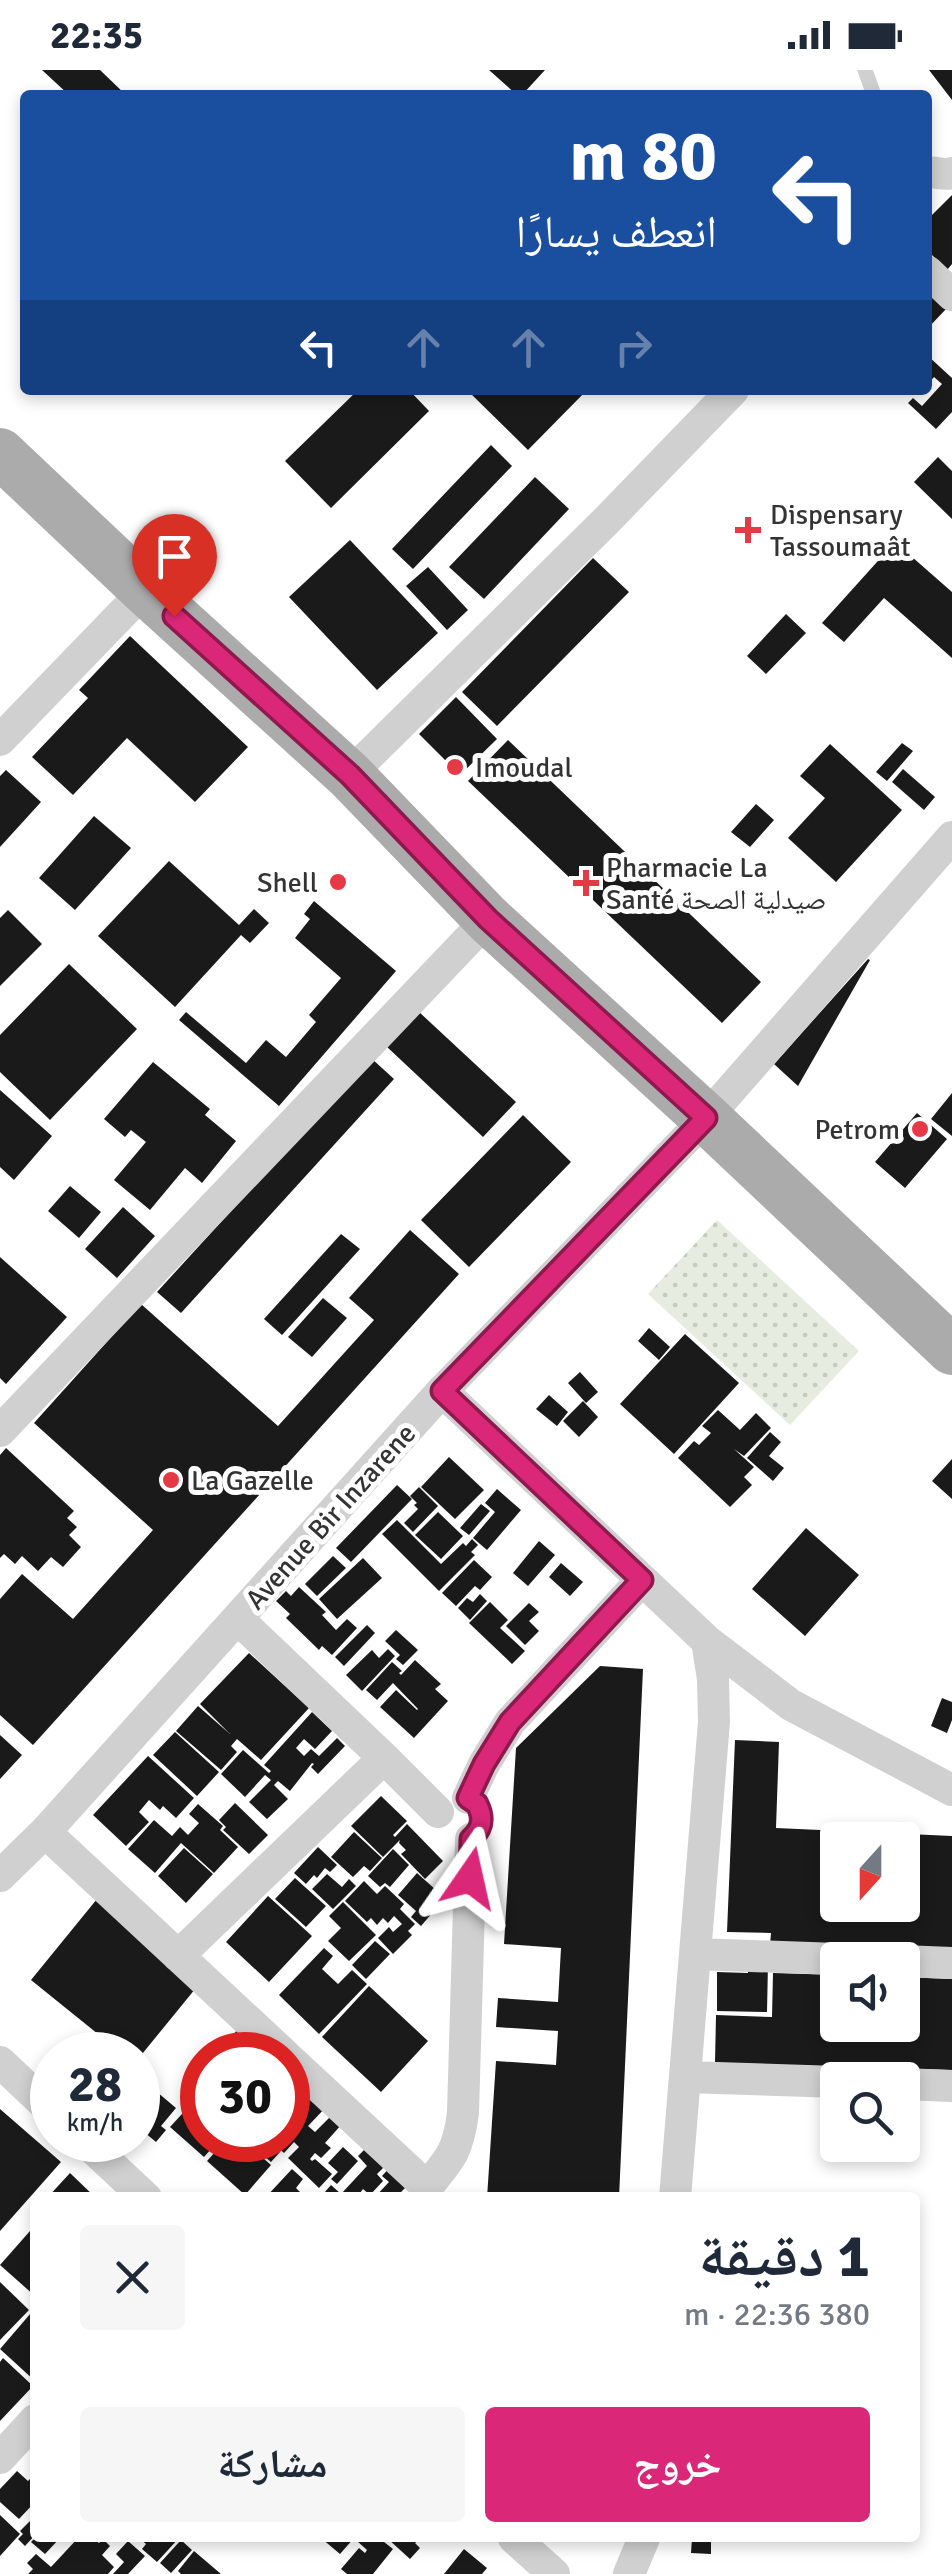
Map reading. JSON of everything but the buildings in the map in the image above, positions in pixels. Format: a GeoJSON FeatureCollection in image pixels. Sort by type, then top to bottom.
{"type":"FeatureCollection","features":[{"type":"Feature","properties":{"kind":"main road"},"geometry":{"type":"LineString","coordinates":[[0,453],[350,775],[488,919],[952,1350]]}},
{"type":"Feature","properties":{"kind":"street"},"geometry":{"type":"LineString","coordinates":[[932,276],[952,295]]}},
{"type":"Feature","properties":{"kind":"street"},"geometry":{"type":"LineString","coordinates":[[350,775],[729,395]]}},
{"type":"Feature","properties":{"kind":"street"},"geometry":{"type":"LineString","coordinates":[[0,740],[145,590]]}},
{"type":"Feature","properties":{"kind":"street","name":"Avenue Bir Inzarene"},"geometry":{"type":"LineString","coordinates":[[0,1876],[45,1832],[442,1391],[706,1118],[952,837]]}},
{"type":"Feature","properties":{"kind":"street"},"geometry":{"type":"LineString","coordinates":[[0,1430],[488,919]]}},
{"type":"Feature","properties":{"kind":"street"},"geometry":{"type":"LineString","coordinates":[[442,1391],[707,1641],[791,1705],[952,1790]]}},
{"type":"Feature","properties":{"kind":"street"},"geometry":{"type":"LineString","coordinates":[[468,1798],[510,1722],[642,1580]]}},
{"type":"Feature","properties":{"kind":"street"},"geometry":{"type":"LineString","coordinates":[[238,1619],[438,1812]]}},
{"type":"Feature","properties":{"kind":"street"},"geometry":{"type":"LineString","coordinates":[[675,2192],[714,1722],[707,1641]]}},
{"type":"Feature","properties":{"kind":"street"},"geometry":{"type":"LineString","coordinates":[[178,1956],[384,1758]]}},
{"type":"Feature","properties":{"kind":"street"},"geometry":{"type":"LineString","coordinates":[[450,1798],[468,1798],[477,1804],[482,1823],[479,1832],[461,1842],[450,1840],[437,1824],[438,1812],[450,1798]]}},
{"type":"Feature","properties":{"kind":"street"},"geometry":{"type":"LineString","coordinates":[[45,1832],[260,2032]]}},
{"type":"Feature","properties":{"kind":"street"},"geometry":{"type":"LineString","coordinates":[[310,2078],[433,2192],[459,2142],[463,2113],[471,1839]]}},
{"type":"Feature","properties":{"kind":"street"},"geometry":{"type":"LineString","coordinates":[[695,1954],[820,1958]]}},
{"type":"Feature","properties":{"kind":"street"},"geometry":{"type":"LineString","coordinates":[[920,1962],[952,1963]]}},
{"type":"Feature","properties":{"kind":"street"},"geometry":{"type":"LineString","coordinates":[[0,2062],[30,2090]]}},
{"type":"Feature","properties":{"kind":"street"},"geometry":{"type":"LineString","coordinates":[[685,2077],[820,2081]]}},
{"type":"Feature","properties":{"kind":"street"},"geometry":{"type":"LineString","coordinates":[[920,2085],[952,2086]]}},
{"type":"Feature","properties":{"kind":"street"},"geometry":{"type":"LineString","coordinates":[[108,2162],[140,2192]]}},
{"type":"Feature","properties":{"kind":"street"},"geometry":{"type":"LineString","coordinates":[[0,2458],[30,2425]]}},
{"type":"Feature","properties":{"kind":"street"},"geometry":{"type":"LineString","coordinates":[[518,2542],[554,2574]]}},
{"type":"Feature","properties":{"kind":"street"},"geometry":{"type":"LineString","coordinates":[[629,2574],[642,2542]]}},
{"type":"Feature","properties":{"kind":"shaded area"},"geometry":{"type":"Polygon","coordinates":[[[717,1220],[859,1351],[790,1425],[648,1294],[717,1220]]]}},
{"type":"Feature","properties":{"kind":"place","name":"Dispensary Tassoumaât"},"geometry":{"type":"Point","coordinates":[748,530]}},
{"type":"Feature","properties":{"kind":"place","name":"Imoudal"},"geometry":{"type":"Point","coordinates":[455,767]}},
{"type":"Feature","properties":{"kind":"place","name":"Shell"},"geometry":{"type":"Point","coordinates":[338,882]}},
{"type":"Feature","properties":{"kind":"place","name":"Pharmacie La Santé صيدلية الصحة"},"geometry":{"type":"Point","coordinates":[586,883]}},
{"type":"Feature","properties":{"kind":"place","name":"Petrom"},"geometry":{"type":"Point","coordinates":[920,1129]}},
{"type":"Feature","properties":{"kind":"place","name":"La Gazelle"},"geometry":{"type":"Point","coordinates":[171,1480]}},
{"type":"Feature","properties":{"kind":"route"},"geometry":{"type":"LineString","coordinates":[[174,616],[350,775],[488,919],[706,1118],[442,1391],[642,1580],[510,1722],[484,1764],[468,1798],[477,1804],[482,1823],[471,1839],[470,1878]]}}]}
